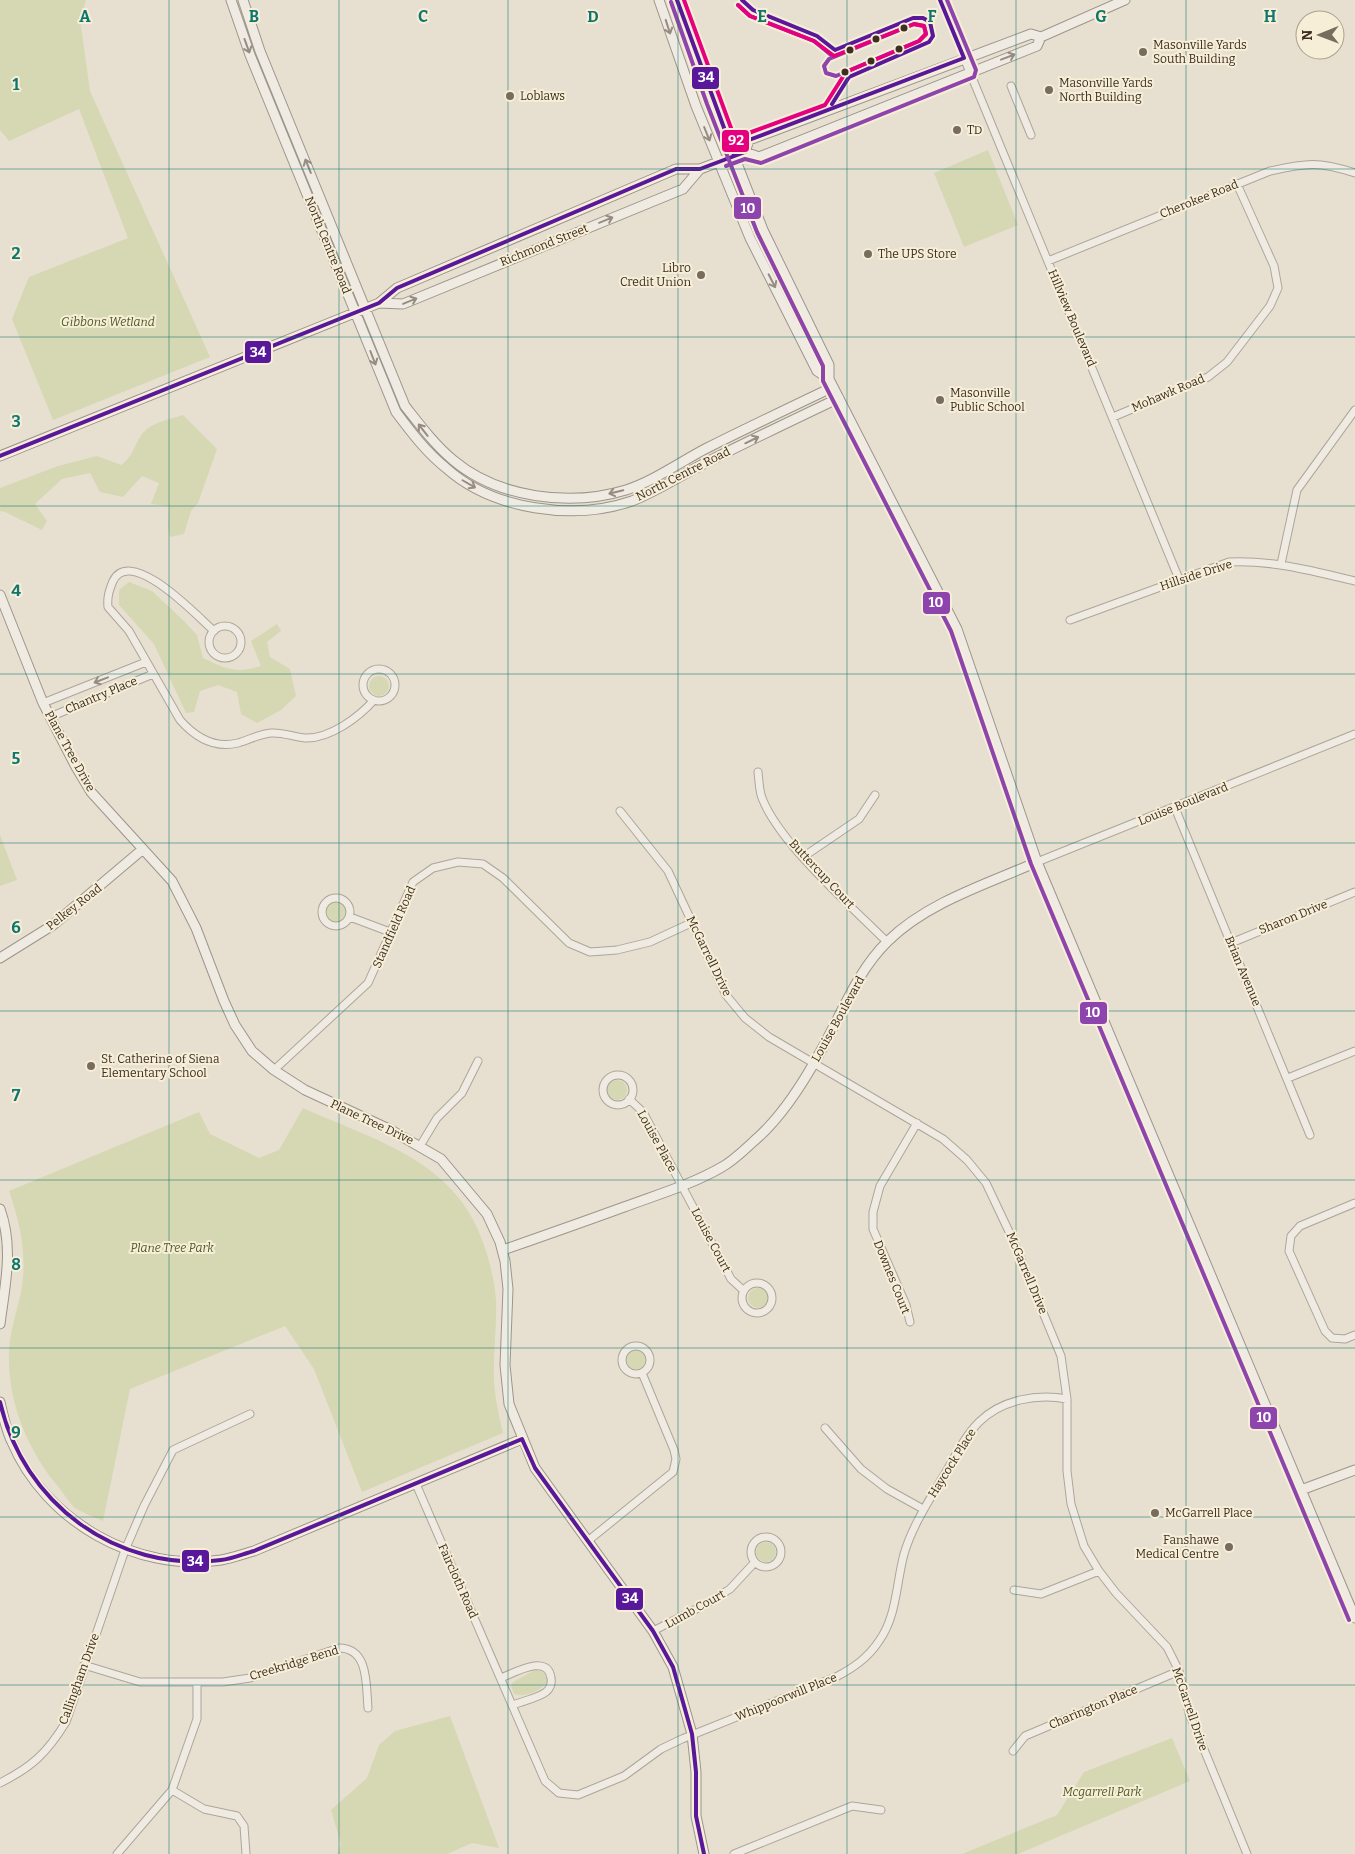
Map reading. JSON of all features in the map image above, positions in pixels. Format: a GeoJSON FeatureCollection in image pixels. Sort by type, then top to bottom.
{"type":"FeatureCollection","features":[{"type":"Feature","properties":{"kind":"street","name":"North Centre Road"},"geometry":{"type":"LineString","coordinates":[[232,0],[250,55],[396,412],[421,444],[447,470],[469,484],[502,500],[536,507],[579,510],[602,508],[632,501],[839,398]]}},
{"type":"Feature","properties":{"kind":"street","name":"North Centre Road"},"geometry":{"type":"LineString","coordinates":[[243,0],[260,51],[405,406],[428,436],[454,460],[474,474],[504,488],[537,496],[580,498],[627,490],[831,383]]}},
{"type":"Feature","properties":{"kind":"street"},"geometry":{"type":"LineString","coordinates":[[659,0],[719,162],[750,238],[817,371],[831,383]]}},
{"type":"Feature","properties":{"kind":"street"},"geometry":{"type":"LineString","coordinates":[[677,0],[768,242],[828,365],[831,383],[957,629],[1037,862],[1355,1618]]}},
{"type":"Feature","properties":{"kind":"street","name":"Richmond Street"},"geometry":{"type":"LineString","coordinates":[[745,152],[750,140],[1031,34],[1041,37],[1125,0]]}},
{"type":"Feature","properties":{"kind":"street","name":"Richmond Street"},"geometry":{"type":"LineString","coordinates":[[0,456],[379,303],[397,288],[676,169],[700,170],[745,152],[759,157],[1037,46],[1041,37]]}},
{"type":"Feature","properties":{"kind":"street","name":"Hillview Boulevard"},"geometry":{"type":"LineString","coordinates":[[964,58],[1179,579]]}},
{"type":"Feature","properties":{"kind":"street"},"geometry":{"type":"LineString","coordinates":[[1011,86],[1031,135]]}},
{"type":"Feature","properties":{"kind":"street","name":"Cherokee Road"},"geometry":{"type":"LineString","coordinates":[[1048,261],[1270,171],[1304,164],[1328,164],[1355,173]]}},
{"type":"Feature","properties":{"kind":"street","name":"Richmond Street"},"geometry":{"type":"LineString","coordinates":[[379,303],[403,304],[683,189],[700,170]]}},
{"type":"Feature","properties":{"kind":"street","name":"Mohawk Road"},"geometry":{"type":"LineString","coordinates":[[1113,417],[1208,376],[1228,362],[1270,306],[1278,288],[1274,266],[1237,184]]}},
{"type":"Feature","properties":{"kind":"street"},"geometry":{"type":"LineString","coordinates":[[1281,564],[1297,490],[1355,410]]}},
{"type":"Feature","properties":{"kind":"street","name":"Hillside Drive"},"geometry":{"type":"LineString","coordinates":[[1070,620],[1229,562],[1255,560],[1355,581]]}},
{"type":"Feature","properties":{"kind":"street","name":"Chantry Place"},"geometry":{"type":"LineString","coordinates":[[214,631],[152,579],[140,572],[122,573],[116,577],[108,593],[108,607],[112,615],[129,631],[180,720],[191,733],[211,743],[237,743],[268,733],[282,732],[305,738],[320,737],[364,711],[374,700]]}},
{"type":"Feature","properties":{"kind":"street","name":"Plane Tree Drive"},"geometry":{"type":"LineString","coordinates":[[0,595],[43,703],[91,792],[172,881],[196,928],[235,1025],[252,1050],[274,1070],[305,1090],[420,1146],[441,1159],[487,1214],[503,1250],[508,1289],[505,1365],[510,1404],[522,1439],[535,1468],[589,1540],[653,1631],[673,1667],[692,1734],[696,1772],[696,1816],[704,1854]]}},
{"type":"Feature","properties":{"kind":"street"},"geometry":{"type":"LineString","coordinates":[[223,626],[236,631],[241,645],[235,654],[226,658],[212,650],[210,640],[214,631],[223,626]]}},
{"type":"Feature","properties":{"kind":"street","name":"Chantry Place"},"geometry":{"type":"LineString","coordinates":[[43,703],[146,662]]}},
{"type":"Feature","properties":{"kind":"street"},"geometry":{"type":"LineString","coordinates":[[372,671],[386,671],[395,683],[393,693],[385,700],[374,700],[370,698],[364,689],[365,678],[372,671]]}},
{"type":"Feature","properties":{"kind":"street","name":"Chantry Place"},"geometry":{"type":"LineString","coordinates":[[50,717],[153,674]]}},
{"type":"Feature","properties":{"kind":"street","name":"Louise Boulevard"},"geometry":{"type":"LineString","coordinates":[[503,1250],[682,1186],[723,1167],[755,1141],[775,1120],[814,1062],[856,986],[887,942],[910,923],[942,903],[1037,862],[1355,734]]}},
{"type":"Feature","properties":{"kind":"street","name":"Buttercup Court"},"geometry":{"type":"LineString","coordinates":[[758,772],[762,798],[775,821],[803,857],[887,942]]}},
{"type":"Feature","properties":{"kind":"street"},"geometry":{"type":"LineString","coordinates":[[803,857],[859,820],[875,795]]}},
{"type":"Feature","properties":{"kind":"street","name":"Brian Avenue"},"geometry":{"type":"LineString","coordinates":[[1175,808],[1310,1135]]}},
{"type":"Feature","properties":{"kind":"street","name":"McGarrell Drive"},"geometry":{"type":"LineString","coordinates":[[620,811],[668,871],[726,994],[746,1018],[769,1037],[943,1139],[968,1160],[986,1183],[1061,1356],[1067,1399],[1067,1471],[1071,1504],[1084,1546],[1099,1571],[1116,1593],[1167,1647],[1179,1671],[1189,1713],[1247,1854]]}},
{"type":"Feature","properties":{"kind":"street","name":"Pelkey Road"},"geometry":{"type":"LineString","coordinates":[[0,958],[53,925],[143,848]]}},
{"type":"Feature","properties":{"kind":"street","name":"Standfield Road"},"geometry":{"type":"LineString","coordinates":[[274,1070],[368,983],[413,882],[433,868],[458,862],[483,864],[569,943],[590,952],[617,950],[650,942],[691,923]]}},
{"type":"Feature","properties":{"kind":"street","name":"Sharon Drive"},"geometry":{"type":"LineString","coordinates":[[1231,943],[1355,892]]}},
{"type":"Feature","properties":{"kind":"street"},"geometry":{"type":"LineString","coordinates":[[340,898],[348,904],[350,917],[342,925],[330,925],[322,917],[322,908],[327,900],[340,898]]}},
{"type":"Feature","properties":{"kind":"street"},"geometry":{"type":"LineString","coordinates":[[350,917],[390,932]]}},
{"type":"Feature","properties":{"kind":"street"},"geometry":{"type":"LineString","coordinates":[[1288,1078],[1355,1051]]}},
{"type":"Feature","properties":{"kind":"street"},"geometry":{"type":"LineString","coordinates":[[420,1146],[437,1118],[462,1093],[478,1061]]}},
{"type":"Feature","properties":{"kind":"street","name":"Louise Place"},"geometry":{"type":"LineString","coordinates":[[616,1075],[626,1077],[632,1085],[629,1099],[617,1104],[608,1101],[603,1088],[607,1079],[616,1075]]}},
{"type":"Feature","properties":{"kind":"street","name":"Louise Place"},"geometry":{"type":"LineString","coordinates":[[629,1099],[644,1112],[682,1186]]}},
{"type":"Feature","properties":{"kind":"street","name":"Downes Court"},"geometry":{"type":"LineString","coordinates":[[910,1322],[906,1305],[873,1229],[873,1212],[880,1186],[917,1123]]}},
{"type":"Feature","properties":{"kind":"street","name":"Louise Court"},"geometry":{"type":"LineString","coordinates":[[682,1186],[731,1279],[744,1291]]}},
{"type":"Feature","properties":{"kind":"street"},"geometry":{"type":"LineString","coordinates":[[1355,1203],[1300,1226],[1291,1236],[1289,1252],[1325,1331],[1332,1338],[1345,1338],[1355,1335]]}},
{"type":"Feature","properties":{"kind":"street"},"geometry":{"type":"LineString","coordinates":[[0,1209],[6,1233],[9,1258],[6,1294],[0,1324]]}},
{"type":"Feature","properties":{"kind":"street","name":"Louise Court"},"geometry":{"type":"LineString","coordinates":[[756,1284],[765,1286],[771,1294],[769,1307],[761,1313],[751,1312],[743,1301],[744,1291],[756,1284]]}},
{"type":"Feature","properties":{"kind":"street"},"geometry":{"type":"LineString","coordinates":[[637,1346],[648,1354],[648,1367],[642,1373],[632,1374],[625,1369],[622,1360],[628,1348],[637,1346]]}},
{"type":"Feature","properties":{"kind":"street"},"geometry":{"type":"LineString","coordinates":[[589,1540],[673,1472],[676,1459],[674,1450],[642,1373]]}},
{"type":"Feature","properties":{"kind":"street","name":"Haycock Place"},"geometry":{"type":"LineString","coordinates":[[923,1509],[972,1432],[987,1415],[1003,1406],[1021,1400],[1034,1398],[1067,1399]]}},
{"type":"Feature","properties":{"kind":"street"},"geometry":{"type":"LineString","coordinates":[[0,1402],[12,1442],[32,1477],[47,1497],[66,1514],[125,1550],[189,1561],[221,1560],[254,1551],[522,1439]]}},
{"type":"Feature","properties":{"kind":"street","name":"Callingham Drive"},"geometry":{"type":"LineString","coordinates":[[0,1783],[23,1772],[52,1745],[66,1722],[125,1550],[144,1506],[173,1450],[250,1414]]}},
{"type":"Feature","properties":{"kind":"street"},"geometry":{"type":"LineString","coordinates":[[825,1428],[861,1468],[887,1490],[923,1509]]}},
{"type":"Feature","properties":{"kind":"street"},"geometry":{"type":"LineString","coordinates":[[1301,1490],[1355,1470]]}},
{"type":"Feature","properties":{"kind":"street","name":"Faircloth Road"},"geometry":{"type":"LineString","coordinates":[[416,1484],[545,1781],[554,1790],[565,1795],[578,1795],[624,1776],[660,1749],[692,1734]]}},
{"type":"Feature","properties":{"kind":"street","name":"Whippoorwill Place"},"geometry":{"type":"LineString","coordinates":[[692,1734],[836,1678],[866,1657],[880,1641],[890,1621],[904,1553],[923,1509]]}},
{"type":"Feature","properties":{"kind":"street"},"geometry":{"type":"LineString","coordinates":[[770,1538],[778,1543],[780,1557],[774,1564],[764,1566],[756,1562],[752,1549],[756,1541],[770,1538]]}},
{"type":"Feature","properties":{"kind":"street","name":"Lumb Court"},"geometry":{"type":"LineString","coordinates":[[653,1631],[706,1604],[730,1589],[756,1562]]}},
{"type":"Feature","properties":{"kind":"street"},"geometry":{"type":"LineString","coordinates":[[1014,1590],[1041,1594],[1099,1571]]}},
{"type":"Feature","properties":{"kind":"street","name":"Creekridge Bend"},"geometry":{"type":"LineString","coordinates":[[84,1665],[140,1682],[197,1682],[250,1678],[339,1648],[348,1648],[356,1652],[362,1659],[368,1708]]}},
{"type":"Feature","properties":{"kind":"street"},"geometry":{"type":"LineString","coordinates":[[501,1678],[533,1665],[541,1665],[547,1669],[551,1677],[551,1686],[546,1692],[513,1705]]}},
{"type":"Feature","properties":{"kind":"street","name":"Charington Place"},"geometry":{"type":"LineString","coordinates":[[1013,1751],[1025,1736],[1179,1671]]}},
{"type":"Feature","properties":{"kind":"street"},"geometry":{"type":"LineString","coordinates":[[117,1854],[172,1790],[197,1719],[197,1682]]}},
{"type":"Feature","properties":{"kind":"street"},"geometry":{"type":"LineString","coordinates":[[172,1790],[204,1809],[237,1816],[244,1826],[246,1854]]}},
{"type":"Feature","properties":{"kind":"street"},"geometry":{"type":"LineString","coordinates":[[734,1854],[852,1806],[880,1810]]}},
{"type":"Feature","properties":{"kind":"green space","name":"Gibbons Wetland"},"geometry":{"type":"Polygon","coordinates":[[[0,0],[86,0],[80,19],[90,91],[210,357],[53,420],[12,319],[29,277],[128,238],[79,109],[9,141],[0,130],[0,0]]]}},
{"type":"Feature","properties":{"kind":"green space"},"geometry":{"type":"Polygon","coordinates":[[[988,150],[1018,225],[964,247],[934,173],[988,150]]]}},
{"type":"Feature","properties":{"kind":"green space"},"geometry":{"type":"Polygon","coordinates":[[[183,415],[217,449],[198,503],[191,511],[184,534],[170,537],[168,528],[169,506],[151,504],[159,483],[142,476],[123,497],[100,492],[90,473],[62,479],[35,504],[47,521],[42,530],[0,511],[0,488],[58,466],[97,456],[121,465],[129,458],[140,437],[147,429],[162,421],[183,415]]]}},
{"type":"Feature","properties":{"kind":"green space"},"geometry":{"type":"Polygon","coordinates":[[[129,582],[152,591],[184,621],[197,635],[203,658],[231,669],[245,670],[261,666],[251,641],[277,624],[281,631],[267,642],[270,657],[290,669],[296,696],[281,710],[257,723],[241,714],[237,692],[218,685],[200,691],[194,712],[186,713],[154,644],[119,605],[119,590],[129,582]]]}},
{"type":"Feature","properties":{"kind":"green space"},"geometry":{"type":"Polygon","coordinates":[[[379,676],[386,679],[389,686],[386,693],[379,696],[372,693],[369,686],[372,679],[379,676]]]}},
{"type":"Feature","properties":{"kind":"green space"},"geometry":{"type":"Polygon","coordinates":[[[0,835],[17,880],[0,886],[0,835]]]}},
{"type":"Feature","properties":{"kind":"green space"},"geometry":{"type":"Polygon","coordinates":[[[336,902],[343,905],[346,912],[343,919],[336,922],[329,919],[326,912],[329,905],[336,902]]]}},
{"type":"Feature","properties":{"kind":"green space"},"geometry":{"type":"Polygon","coordinates":[[[617,1080],[624,1083],[627,1090],[624,1097],[617,1100],[610,1097],[607,1090],[610,1083],[617,1080]]]}},
{"type":"Feature","properties":{"kind":"green space","name":"Plane Tree Park"},"geometry":{"type":"Polygon","coordinates":[[[303,1108],[385,1143],[410,1157],[434,1173],[454,1192],[471,1216],[484,1245],[495,1287],[494,1381],[503,1433],[362,1492],[314,1369],[285,1326],[130,1389],[103,1521],[78,1510],[69,1502],[49,1475],[30,1443],[16,1407],[12,1389],[9,1351],[21,1292],[24,1266],[22,1240],[9,1191],[199,1112],[210,1134],[259,1158],[279,1150],[303,1108]]]}},
{"type":"Feature","properties":{"kind":"green space"},"geometry":{"type":"Polygon","coordinates":[[[758,1288],[765,1291],[768,1298],[765,1305],[758,1308],[751,1305],[748,1298],[751,1291],[758,1288]]]}},
{"type":"Feature","properties":{"kind":"green space"},"geometry":{"type":"Polygon","coordinates":[[[636,1350],[643,1353],[646,1360],[643,1367],[636,1370],[629,1367],[626,1360],[629,1353],[636,1350]]]}},
{"type":"Feature","properties":{"kind":"green space"},"geometry":{"type":"Polygon","coordinates":[[[766,1542],[773,1545],[776,1552],[773,1559],[766,1562],[759,1559],[756,1552],[759,1545],[766,1542]]]}},
{"type":"Feature","properties":{"kind":"green space"},"geometry":{"type":"Polygon","coordinates":[[[535,1670],[542,1671],[547,1675],[548,1681],[545,1685],[537,1691],[528,1694],[514,1694],[511,1686],[513,1682],[535,1670]]]}},
{"type":"Feature","properties":{"kind":"green space"},"geometry":{"type":"Polygon","coordinates":[[[450,1716],[499,1848],[472,1843],[447,1854],[337,1854],[341,1844],[331,1810],[367,1778],[379,1745],[395,1731],[450,1716]]]}},
{"type":"Feature","properties":{"kind":"green space","name":"Mcgarrell Park"},"geometry":{"type":"Polygon","coordinates":[[[1172,1738],[1190,1781],[1018,1854],[962,1854],[1057,1815],[1084,1772],[1172,1738]]]}},
{"type":"Feature","properties":{"kind":"transit line","name":"34"},"geometry":{"type":"LineString","coordinates":[[677,0],[734,155]]}},
{"type":"Feature","properties":{"kind":"transit line","name":"92"},"geometry":{"type":"LineString","coordinates":[[684,0],[738,147],[746,134],[825,105],[846,72],[919,41],[926,34],[924,26],[914,24],[834,56],[814,41],[750,16],[738,5]]}},
{"type":"Feature","properties":{"kind":"transit line","name":"34"},"geometry":{"type":"LineString","coordinates":[[742,0],[753,10],[817,36],[835,50],[913,18],[923,18],[930,22],[933,36],[929,42],[849,77],[832,104]]}},
{"type":"Feature","properties":{"kind":"transit line","name":"34"},"geometry":{"type":"LineString","coordinates":[[0,456],[379,303],[397,288],[676,169],[700,169],[745,152],[749,140],[964,58],[940,0]]}},
{"type":"Feature","properties":{"kind":"transit line","name":"10"},"geometry":{"type":"LineString","coordinates":[[726,166],[745,159],[761,163],[974,77],[976,70],[947,0]]}},
{"type":"Feature","properties":{"kind":"transit line","name":"10"},"geometry":{"type":"LineString","coordinates":[[671,2],[707,104],[757,232],[823,366],[823,381],[951,631],[1031,864],[1349,1620]]}},
{"type":"Feature","properties":{"kind":"transit line","name":"10"},"geometry":{"type":"LineString","coordinates":[[738,5],[750,16],[814,41],[831,55]]}},
{"type":"Feature","properties":{"kind":"transit line","name":"10"},"geometry":{"type":"LineString","coordinates":[[914,24],[924,26],[926,34],[919,41],[836,76],[826,73],[824,66],[829,59],[914,24]]}},
{"type":"Feature","properties":{"kind":"transit line","name":"34"},"geometry":{"type":"LineString","coordinates":[[0,1402],[12,1438],[29,1471],[52,1500],[80,1524],[111,1542],[145,1555],[182,1561],[221,1560],[254,1551],[522,1439],[535,1468],[653,1631],[673,1667],[692,1734],[696,1772],[696,1816],[704,1854]]}},
{"type":"Feature","properties":{"kind":"place","name":"Masonville Yards South Building"},"geometry":{"type":"Point","coordinates":[1143,52]}},
{"type":"Feature","properties":{"kind":"place","name":"Masonville Yards North Building"},"geometry":{"type":"Point","coordinates":[1049,90]}},
{"type":"Feature","properties":{"kind":"place","name":"Loblaws"},"geometry":{"type":"Point","coordinates":[510,96]}},
{"type":"Feature","properties":{"kind":"place","name":"TD"},"geometry":{"type":"Point","coordinates":[957,130]}},
{"type":"Feature","properties":{"kind":"place","name":"The UPS Store"},"geometry":{"type":"Point","coordinates":[868,254]}},
{"type":"Feature","properties":{"kind":"place","name":"Libro Credit Union"},"geometry":{"type":"Point","coordinates":[701,275]}},
{"type":"Feature","properties":{"kind":"place","name":"Masonville Public School"},"geometry":{"type":"Point","coordinates":[940,400]}},
{"type":"Feature","properties":{"kind":"place","name":"St. Catherine of Siena Elementary School"},"geometry":{"type":"Point","coordinates":[91,1066]}},
{"type":"Feature","properties":{"kind":"place","name":"McGarrell Place"},"geometry":{"type":"Point","coordinates":[1155,1513]}},
{"type":"Feature","properties":{"kind":"place","name":"Fanshawe Medical Centre"},"geometry":{"type":"Point","coordinates":[1229,1547]}}]}
